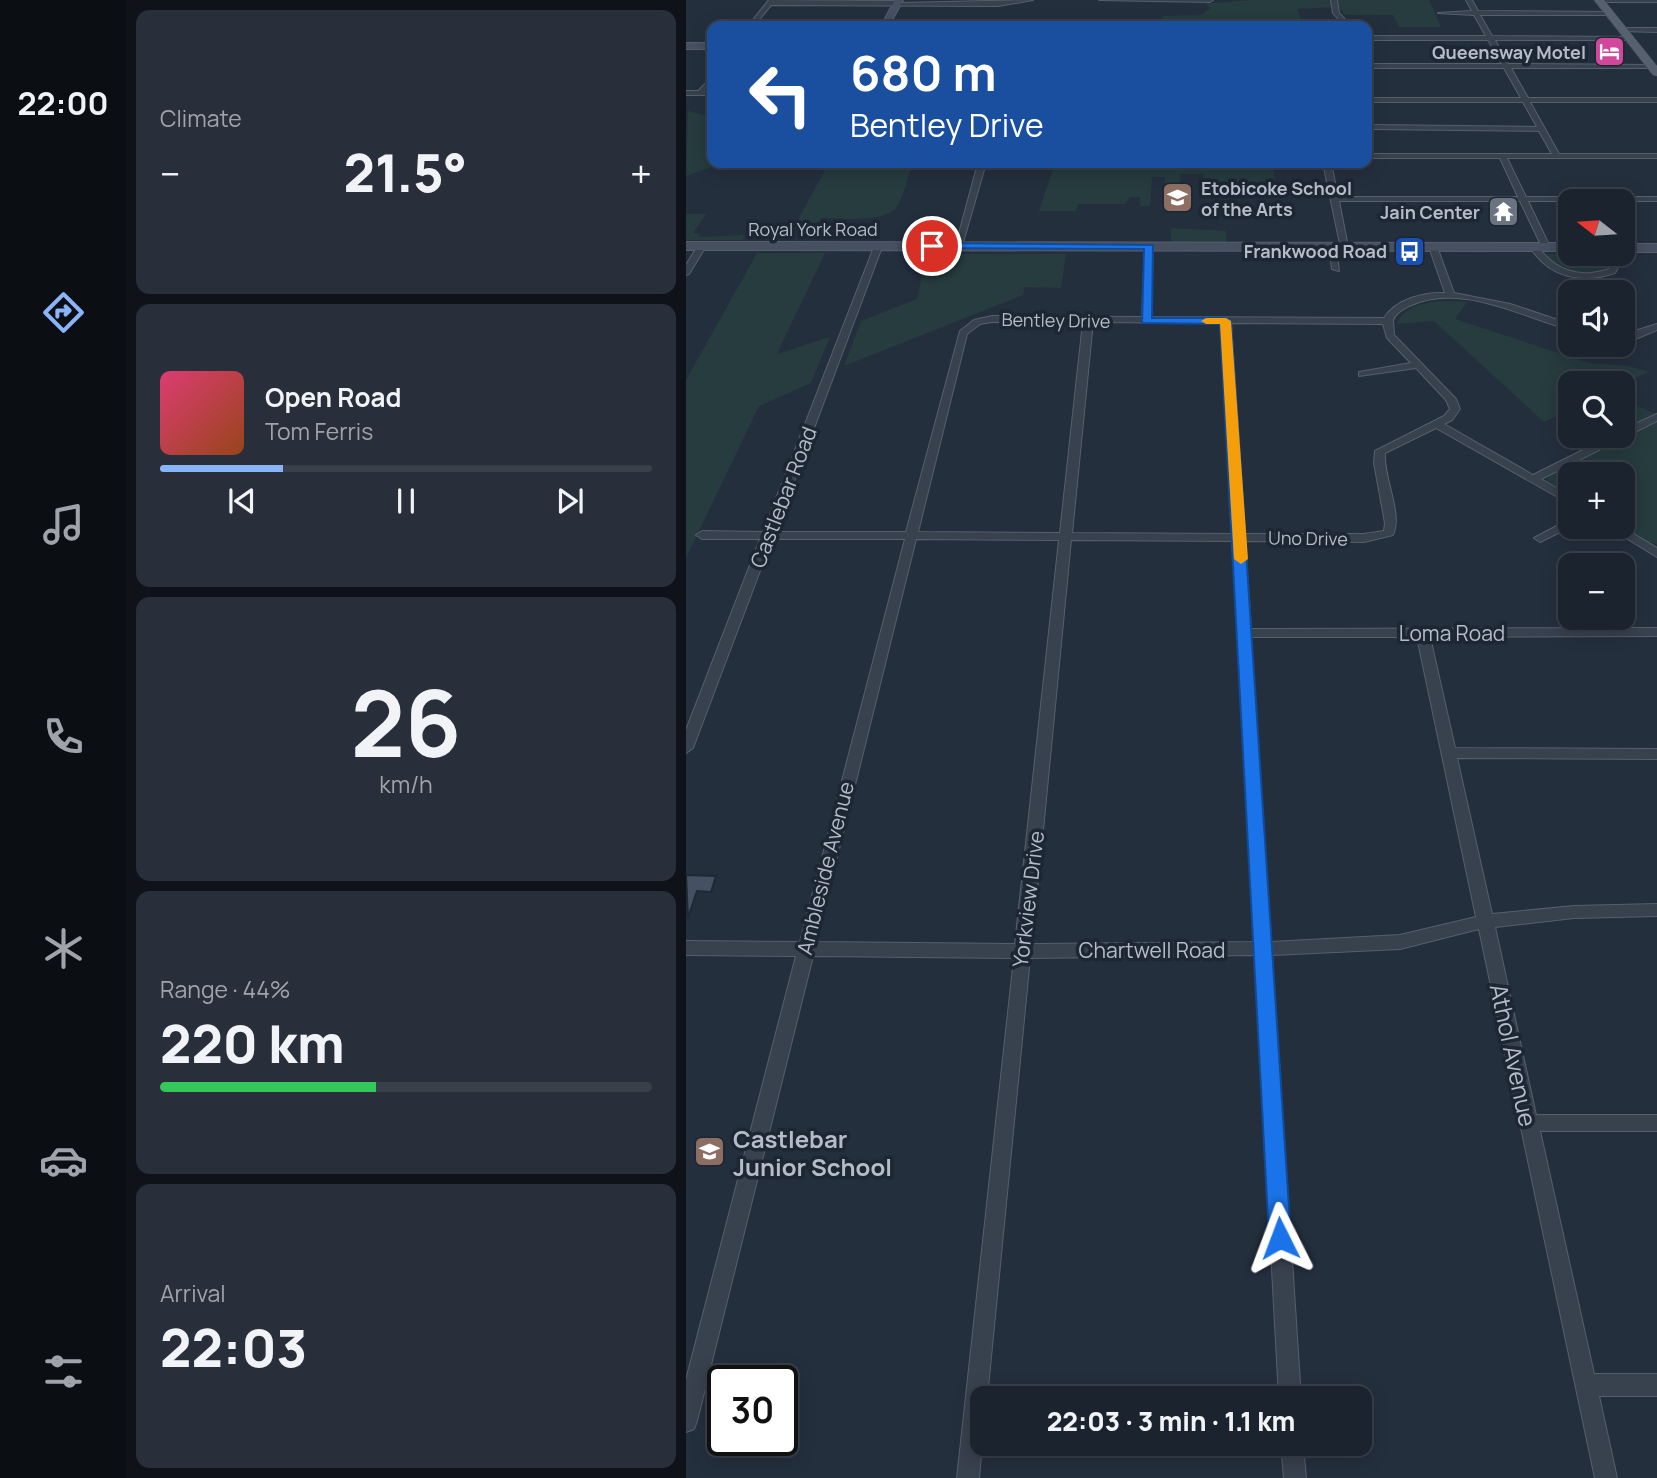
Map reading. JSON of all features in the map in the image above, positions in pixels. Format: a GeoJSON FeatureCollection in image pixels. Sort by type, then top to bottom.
{"type":"FeatureCollection","features":[{"type":"Feature","properties":{"kind":"main road"},"geometry":{"type":"LineString","coordinates":[[1600,0],[1625,34],[1653,65]]}},
{"type":"Feature","properties":{"kind":"main road"},"geometry":{"type":"LineString","coordinates":[[888,21],[898,3]]}},
{"type":"Feature","properties":{"kind":"main road"},"geometry":{"type":"LineString","coordinates":[[686,46],[707,46]]}},
{"type":"Feature","properties":{"kind":"main road","name":"Royal York Road"},"geometry":{"type":"LineString","coordinates":[[686,246],[1558,247]]}},
{"type":"Feature","properties":{"kind":"main road"},"geometry":{"type":"LineString","coordinates":[[1635,248],[1657,248]]}},
{"type":"Feature","properties":{"kind":"street"},"geometry":{"type":"LineString","coordinates":[[755,21],[771,2],[1002,4],[1030,0]]}},
{"type":"Feature","properties":{"kind":"street"},"geometry":{"type":"LineString","coordinates":[[1102,0],[1210,0]]}},
{"type":"Feature","properties":{"kind":"street"},"geometry":{"type":"LineString","coordinates":[[1334,0],[1336,13],[1343,21]]}},
{"type":"Feature","properties":{"kind":"street"},"geometry":{"type":"LineString","coordinates":[[1469,0],[1557,156]]}},
{"type":"Feature","properties":{"kind":"street"},"geometry":{"type":"LineString","coordinates":[[1600,0],[1657,0]]}},
{"type":"Feature","properties":{"kind":"street"},"geometry":{"type":"LineString","coordinates":[[839,12],[846,1]]}},
{"type":"Feature","properties":{"kind":"street"},"geometry":{"type":"LineString","coordinates":[[1441,13],[1609,13]]}},
{"type":"Feature","properties":{"kind":"street"},"geometry":{"type":"LineString","coordinates":[[1372,38],[1492,38],[1625,34],[1657,30]]}},
{"type":"Feature","properties":{"kind":"street"},"geometry":{"type":"LineString","coordinates":[[1372,66],[1653,65]]}},
{"type":"Feature","properties":{"kind":"street"},"geometry":{"type":"LineString","coordinates":[[700,93],[707,85]]}},
{"type":"Feature","properties":{"kind":"street"},"geometry":{"type":"LineString","coordinates":[[686,93],[707,93]]}},
{"type":"Feature","properties":{"kind":"street"},"geometry":{"type":"LineString","coordinates":[[1372,100],[1657,100]]}},
{"type":"Feature","properties":{"kind":"street"},"geometry":{"type":"LineString","coordinates":[[1373,127],[1542,129]]}},
{"type":"Feature","properties":{"kind":"street"},"geometry":{"type":"LineString","coordinates":[[1502,155],[1523,200],[1545,265],[1581,276],[1602,275],[1612,271],[1615,266]]}},
{"type":"Feature","properties":{"kind":"street"},"geometry":{"type":"LineString","coordinates":[[1372,156],[1657,156]]}},
{"type":"Feature","properties":{"kind":"street"},"geometry":{"type":"LineString","coordinates":[[958,246],[981,168]]}},
{"type":"Feature","properties":{"kind":"street"},"geometry":{"type":"LineString","coordinates":[[1328,168],[1338,247],[1336,269]]}},
{"type":"Feature","properties":{"kind":"street"},"geometry":{"type":"LineString","coordinates":[[1334,199],[1657,199]]}},
{"type":"Feature","properties":{"kind":"street"},"geometry":{"type":"LineString","coordinates":[[686,272],[702,246]]}},
{"type":"Feature","properties":{"kind":"street","name":"Castlebar Road"},"geometry":{"type":"LineString","coordinates":[[686,748],[878,247]]}},
{"type":"Feature","properties":{"kind":"street"},"geometry":{"type":"LineString","coordinates":[[1146,321],[1149,247]]}},
{"type":"Feature","properties":{"kind":"street"},"geometry":{"type":"LineString","coordinates":[[1433,247],[1450,295]]}},
{"type":"Feature","properties":{"kind":"street"},"geometry":{"type":"LineString","coordinates":[[1558,323],[1489,301],[1450,295],[1406,303],[1394,310],[1387,321],[1390,336],[1454,404],[1454,413],[1437,424],[1558,494]]}},
{"type":"Feature","properties":{"kind":"street","name":"Bentley Drive"},"geometry":{"type":"LineString","coordinates":[[977,322],[992,319],[1387,321]]}},
{"type":"Feature","properties":{"kind":"street","name":"Yorkview Drive"},"geometry":{"type":"LineString","coordinates":[[968,1478],[1088,321]]}},
{"type":"Feature","properties":{"kind":"street"},"geometry":{"type":"LineString","coordinates":[[1226,321],[1289,1386]]}},
{"type":"Feature","properties":{"kind":"street","name":"Ambleside Avenue"},"geometry":{"type":"LineString","coordinates":[[686,1421],[962,336],[968,327],[977,322]]}},
{"type":"Feature","properties":{"kind":"street"},"geometry":{"type":"LineString","coordinates":[[1635,336],[1657,327]]}},
{"type":"Feature","properties":{"kind":"street"},"geometry":{"type":"LineString","coordinates":[[1643,334],[1656,340]]}},
{"type":"Feature","properties":{"kind":"street"},"geometry":{"type":"LineString","coordinates":[[1363,374],[1418,365]]}},
{"type":"Feature","properties":{"kind":"street"},"geometry":{"type":"LineString","coordinates":[[1635,428],[1657,417]]}},
{"type":"Feature","properties":{"kind":"street","name":"Uno Drive"},"geometry":{"type":"LineString","coordinates":[[702,535],[1383,536],[1389,533],[1391,523],[1379,463],[1380,452],[1437,424]]}},
{"type":"Feature","properties":{"kind":"street"},"geometry":{"type":"LineString","coordinates":[[1533,480],[1596,448]]}},
{"type":"Feature","properties":{"kind":"street"},"geometry":{"type":"LineString","coordinates":[[1540,538],[1558,528]]}},
{"type":"Feature","properties":{"kind":"street"},"geometry":{"type":"LineString","coordinates":[[1635,539],[1657,552]]}},
{"type":"Feature","properties":{"kind":"street","name":"Loma Road"},"geometry":{"type":"LineString","coordinates":[[1246,633],[1657,632]]}},
{"type":"Feature","properties":{"kind":"street","name":"Athol Avenue"},"geometry":{"type":"LineString","coordinates":[[1423,633],[1606,1478]]}},
{"type":"Feature","properties":{"kind":"street"},"geometry":{"type":"LineString","coordinates":[[1449,753],[1657,754]]}},
{"type":"Feature","properties":{"kind":"street","name":"Chartwell Road"},"geometry":{"type":"LineString","coordinates":[[686,948],[1023,951],[1376,945],[1400,942],[1485,920],[1574,912],[1657,910]]}},
{"type":"Feature","properties":{"kind":"street"},"geometry":{"type":"LineString","coordinates":[[1529,1123],[1657,1123]]}},
{"type":"Feature","properties":{"kind":"street"},"geometry":{"type":"LineString","coordinates":[[1586,1385],[1657,1385]]}},
{"type":"Feature","properties":{"kind":"street"},"geometry":{"type":"LineString","coordinates":[[1293,1456],[1294,1478]]}},
{"type":"Feature","properties":{"kind":"green space"},"geometry":{"type":"Polygon","coordinates":[[[1252,0],[1429,0],[1441,27],[1399,27],[1393,15],[1345,15],[1338,7],[1297,9],[1302,21],[1162,21],[1162,16],[1202,15],[1210,8],[1205,4],[1252,0]]]}},
{"type":"Feature","properties":{"kind":"green space"},"geometry":{"type":"Polygon","coordinates":[[[688,111],[707,116],[709,168],[686,176],[688,111]]]}},
{"type":"Feature","properties":{"kind":"green space"},"geometry":{"type":"Polygon","coordinates":[[[826,168],[911,168],[900,201],[894,210],[887,214],[859,219],[821,218],[815,230],[793,229],[826,168]]]}},
{"type":"Feature","properties":{"kind":"green space"},"geometry":{"type":"Polygon","coordinates":[[[1053,168],[1274,168],[1276,192],[1213,192],[1204,195],[1203,174],[1180,174],[1180,193],[1165,193],[1165,177],[1152,177],[1150,206],[1140,206],[1140,197],[1130,197],[1125,204],[1078,204],[1076,211],[1039,211],[1053,168]]]}},
{"type":"Feature","properties":{"kind":"green space"},"geometry":{"type":"Polygon","coordinates":[[[686,214],[706,214],[693,233],[700,234],[699,237],[745,235],[742,240],[686,240],[686,214]]]}},
{"type":"Feature","properties":{"kind":"green space"},"geometry":{"type":"Polygon","coordinates":[[[1171,228],[1226,231],[1227,242],[1174,243],[1171,241],[1171,228]]]}},
{"type":"Feature","properties":{"kind":"green space"},"geometry":{"type":"Polygon","coordinates":[[[757,253],[825,253],[777,354],[830,337],[811,383],[759,406],[686,558],[686,380],[757,253]]]}},
{"type":"Feature","properties":{"kind":"green space"},"geometry":{"type":"Polygon","coordinates":[[[927,254],[1066,254],[1061,288],[1025,287],[1023,295],[844,366],[861,321],[917,299],[927,254]]]}},
{"type":"Feature","properties":{"kind":"green space"},"geometry":{"type":"Polygon","coordinates":[[[1542,254],[1558,254],[1558,266],[1608,266],[1587,274],[1566,272],[1558,267],[1542,254]]]}},
{"type":"Feature","properties":{"kind":"green space"},"geometry":{"type":"Polygon","coordinates":[[[1467,302],[1455,319],[1558,353],[1558,357],[1628,366],[1649,372],[1635,378],[1635,371],[1558,371],[1558,416],[1544,422],[1434,321],[1397,324],[1405,313],[1424,304],[1467,302]]]}},
{"type":"Feature","properties":{"kind":"green space"},"geometry":{"type":"Polygon","coordinates":[[[1635,404],[1657,415],[1657,544],[1635,535],[1635,462],[1577,462],[1605,448],[1635,448],[1635,404]]]}},
{"type":"Feature","properties":{"kind":"green space"},"geometry":{"type":"Polygon","coordinates":[[[1558,472],[1558,488],[1547,481],[1549,476],[1558,472]]]}},
{"type":"Feature","properties":{"kind":"building"},"geometry":{"type":"Polygon","coordinates":[[[686,875],[716,876],[711,892],[697,891],[688,918],[686,875]]]}},
{"type":"Feature","properties":{"kind":"slow traffic"},"geometry":{"type":"LineString","coordinates":[[1206,321],[1226,321],[1241,559]]}},
{"type":"Feature","properties":{"kind":"place","name":"Queensway Motel"},"geometry":{"type":"Point","coordinates":[1609,52]}},
{"type":"Feature","properties":{"kind":"place","name":"Etobicoke School of the Arts"},"geometry":{"type":"Point","coordinates":[1178,198]}},
{"type":"Feature","properties":{"kind":"place","name":"Jain Center"},"geometry":{"type":"Point","coordinates":[1503,212]}},
{"type":"Feature","properties":{"kind":"place","name":"Frankwood Road"},"geometry":{"type":"Point","coordinates":[1410,251]}},
{"type":"Feature","properties":{"kind":"place","name":"Castlebar Junior School"},"geometry":{"type":"Point","coordinates":[710,1152]}},
{"type":"Feature","properties":{"kind":"route"},"geometry":{"type":"LineString","coordinates":[[932,246],[1149,247],[1146,321],[1226,321],[1280,1238]]}}]}
